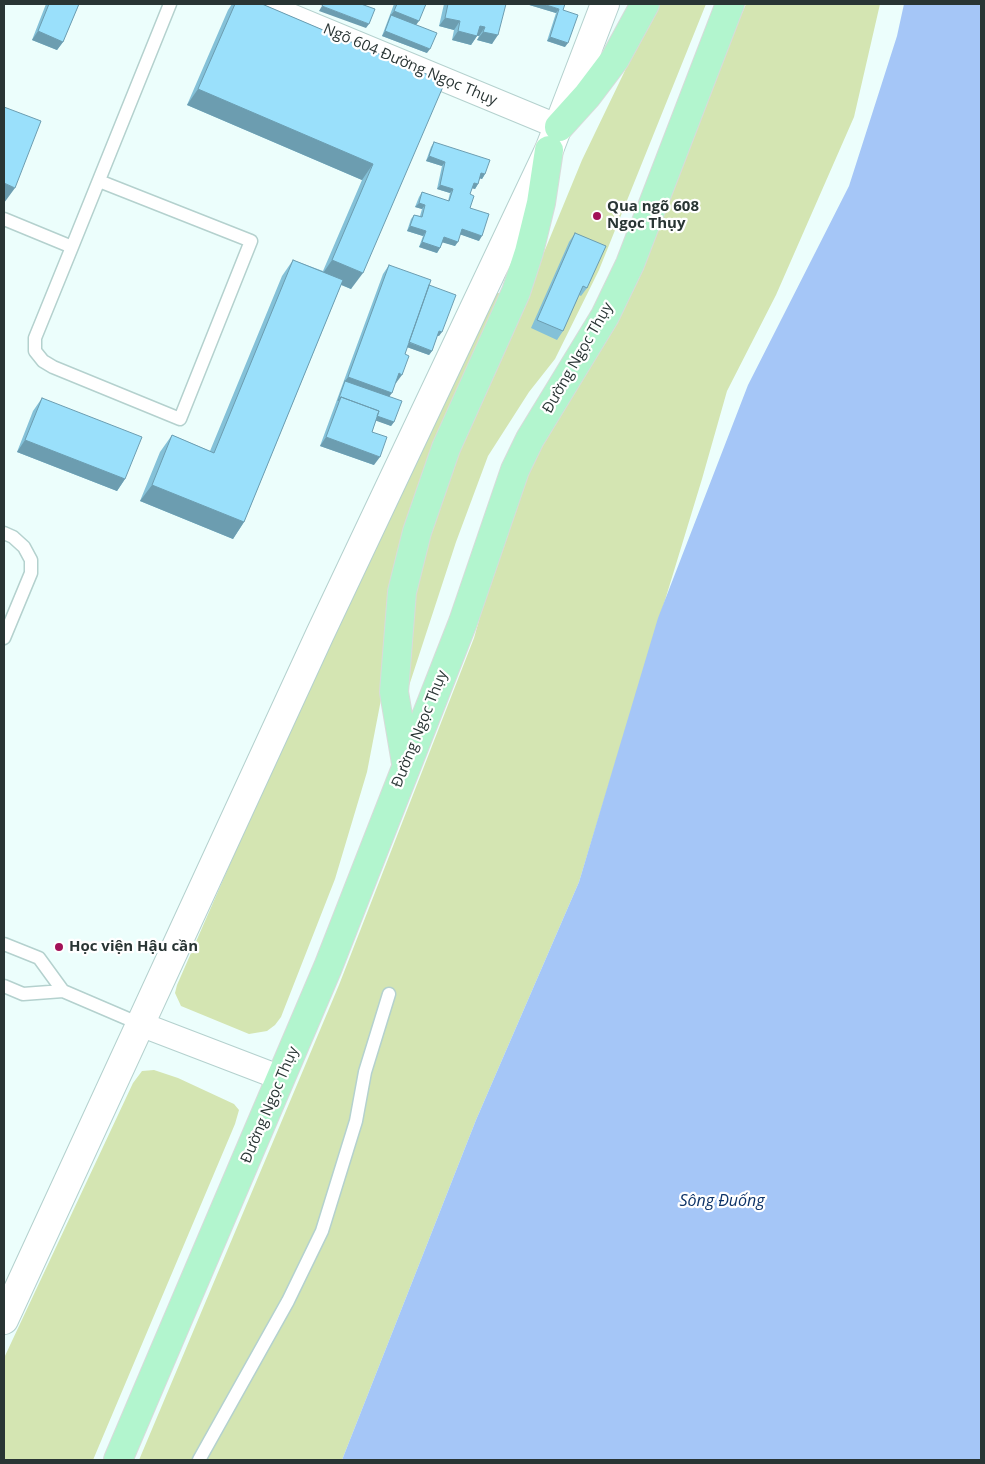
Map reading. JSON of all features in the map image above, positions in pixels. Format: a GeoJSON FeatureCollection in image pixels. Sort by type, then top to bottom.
{"type":"FeatureCollection","features":[{"type":"Feature","properties":{"kind":"main road"},"geometry":{"type":"LineString","coordinates":[[406,763],[394,692],[405,582],[416,532],[446,448],[516,292],[529,252],[554,139],[615,59],[645,4]]}},
{"type":"Feature","properties":{"kind":"main road","name":"Đường Ngọc Thụy"},"geometry":{"type":"LineString","coordinates":[[118,1460],[328,967],[406,763],[463,622],[514,470],[530,438],[605,316],[630,264],[730,4]]}},
{"type":"Feature","properties":{"kind":"street"},"geometry":{"type":"LineString","coordinates":[[4,1320],[320,634],[554,139],[605,4]]}},
{"type":"Feature","properties":{"kind":"street","name":"Ngõ 604 Đường Ngọc Thụy"},"geometry":{"type":"LineString","coordinates":[[269,5],[554,139]]}},
{"type":"Feature","properties":{"kind":"street"},"geometry":{"type":"LineString","coordinates":[[140,1024],[281,1078]]}},
{"type":"Feature","properties":{"kind":"lane"},"geometry":{"type":"LineString","coordinates":[[99,180],[252,241],[180,419],[53,367],[43,361],[35,351],[35,338],[170,4]]}},
{"type":"Feature","properties":{"kind":"lane"},"geometry":{"type":"LineString","coordinates":[[4,219],[72,246]]}},
{"type":"Feature","properties":{"kind":"lane"},"geometry":{"type":"LineString","coordinates":[[4,533],[24,547],[31,560],[31,573],[8,619],[4,638]]}},
{"type":"Feature","properties":{"kind":"lane"},"geometry":{"type":"LineString","coordinates":[[4,944],[39,958],[63,991]]}},
{"type":"Feature","properties":{"kind":"lane"},"geometry":{"type":"LineString","coordinates":[[4,986],[24,994],[63,991],[140,1024]]}},
{"type":"Feature","properties":{"kind":"lane"},"geometry":{"type":"LineString","coordinates":[[199,1460],[288,1301],[322,1231],[356,1121],[365,1072],[388,994]]}},
{"type":"Feature","properties":{"kind":"green space"},"geometry":{"type":"Polygon","coordinates":[[[657,4],[706,4],[599,270],[555,359],[529,392],[488,456],[456,542],[407,692],[409,613],[444,474],[528,291],[582,160],[657,4]]]}},
{"type":"Feature","properties":{"kind":"green space"},"geometry":{"type":"Polygon","coordinates":[[[746,4],[880,4],[854,117],[776,295],[727,391],[579,882],[476,1120],[342,1460],[139,1460],[339,985],[474,638],[510,511],[702,105],[746,4]]]}},
{"type":"Feature","properties":{"kind":"green space"},"geometry":{"type":"Polygon","coordinates":[[[496,292],[501,294],[384,684],[367,772],[335,879],[281,1017],[267,1031],[249,1034],[181,1006],[175,993],[177,985],[340,613],[496,292]]]}},
{"type":"Feature","properties":{"kind":"green space"},"geometry":{"type":"Polygon","coordinates":[[[154,1070],[178,1078],[234,1104],[239,1110],[235,1124],[93,1460],[4,1460],[4,1358],[133,1083],[142,1071],[154,1070]]]}},
{"type":"Feature","properties":{"kind":"water","name":"Sông Đuống"},"geometry":{"type":"Polygon","coordinates":[[[904,4],[981,4],[981,1460],[342,1460],[476,1120],[579,882],[658,618],[748,385],[849,186],[897,36],[904,4]]]}},
{"type":"Feature","properties":{"kind":"building"},"geometry":{"type":"Polygon","coordinates":[[[49,4],[79,4],[63,42],[38,31],[49,4]]]}},
{"type":"Feature","properties":{"kind":"building"},"geometry":{"type":"Polygon","coordinates":[[[235,4],[262,4],[445,82],[363,273],[332,260],[373,164],[198,89],[235,4]]]}},
{"type":"Feature","properties":{"kind":"building"},"geometry":{"type":"Polygon","coordinates":[[[323,4],[361,4],[375,9],[369,24],[322,6],[323,4]]]}},
{"type":"Feature","properties":{"kind":"building"},"geometry":{"type":"Polygon","coordinates":[[[397,4],[426,4],[419,21],[394,11],[397,4]]]}},
{"type":"Feature","properties":{"kind":"building"},"geometry":{"type":"Polygon","coordinates":[[[448,4],[506,4],[498,35],[483,32],[485,27],[480,26],[477,36],[458,31],[460,21],[445,18],[448,4]]]}},
{"type":"Feature","properties":{"kind":"building"},"geometry":{"type":"Polygon","coordinates":[[[543,4],[565,4],[563,10],[578,15],[568,43],[550,37],[559,9],[543,4]]]}},
{"type":"Feature","properties":{"kind":"building"},"geometry":{"type":"Polygon","coordinates":[[[391,15],[437,33],[430,49],[385,31],[391,15]]]}},
{"type":"Feature","properties":{"kind":"building"},"geometry":{"type":"Polygon","coordinates":[[[4,107],[41,121],[15,188],[4,183],[4,107]]]}},
{"type":"Feature","properties":{"kind":"building"},"geometry":{"type":"Polygon","coordinates":[[[434,142],[490,160],[485,174],[481,173],[478,184],[474,183],[470,194],[474,196],[470,208],[489,214],[482,236],[462,229],[458,242],[444,237],[440,248],[422,242],[426,231],[410,226],[414,215],[422,217],[425,205],[419,203],[422,192],[449,201],[453,189],[440,185],[445,162],[429,156],[434,142]]]}},
{"type":"Feature","properties":{"kind":"building"},"geometry":{"type":"Polygon","coordinates":[[[575,233],[606,246],[587,288],[583,286],[563,331],[537,320],[575,233]]]}},
{"type":"Feature","properties":{"kind":"building"},"geometry":{"type":"Polygon","coordinates":[[[293,260],[343,280],[244,522],[152,485],[172,435],[214,453],[293,260]]]}},
{"type":"Feature","properties":{"kind":"building"},"geometry":{"type":"Polygon","coordinates":[[[389,265],[431,280],[405,354],[409,356],[402,375],[399,373],[392,393],[348,377],[389,265]]]}},
{"type":"Feature","properties":{"kind":"building"},"geometry":{"type":"Polygon","coordinates":[[[429,285],[456,295],[442,332],[439,331],[432,351],[409,342],[429,285]]]}},
{"type":"Feature","properties":{"kind":"building"},"geometry":{"type":"Polygon","coordinates":[[[345,381],[402,401],[394,422],[377,416],[379,411],[341,397],[338,401],[345,381]]]}},
{"type":"Feature","properties":{"kind":"building"},"geometry":{"type":"Polygon","coordinates":[[[341,397],[379,411],[372,432],[387,437],[380,457],[326,437],[341,397]]]}},
{"type":"Feature","properties":{"kind":"building"},"geometry":{"type":"Polygon","coordinates":[[[42,398],[142,437],[125,479],[25,440],[42,398]]]}},
{"type":"Feature","properties":{"kind":"place","name":"Qua ngõ 608 Ngọc Thụy"},"geometry":{"type":"Point","coordinates":[597,216]}},
{"type":"Feature","properties":{"kind":"place","name":"Học viện Hậu cần"},"geometry":{"type":"Point","coordinates":[59,947]}}]}
